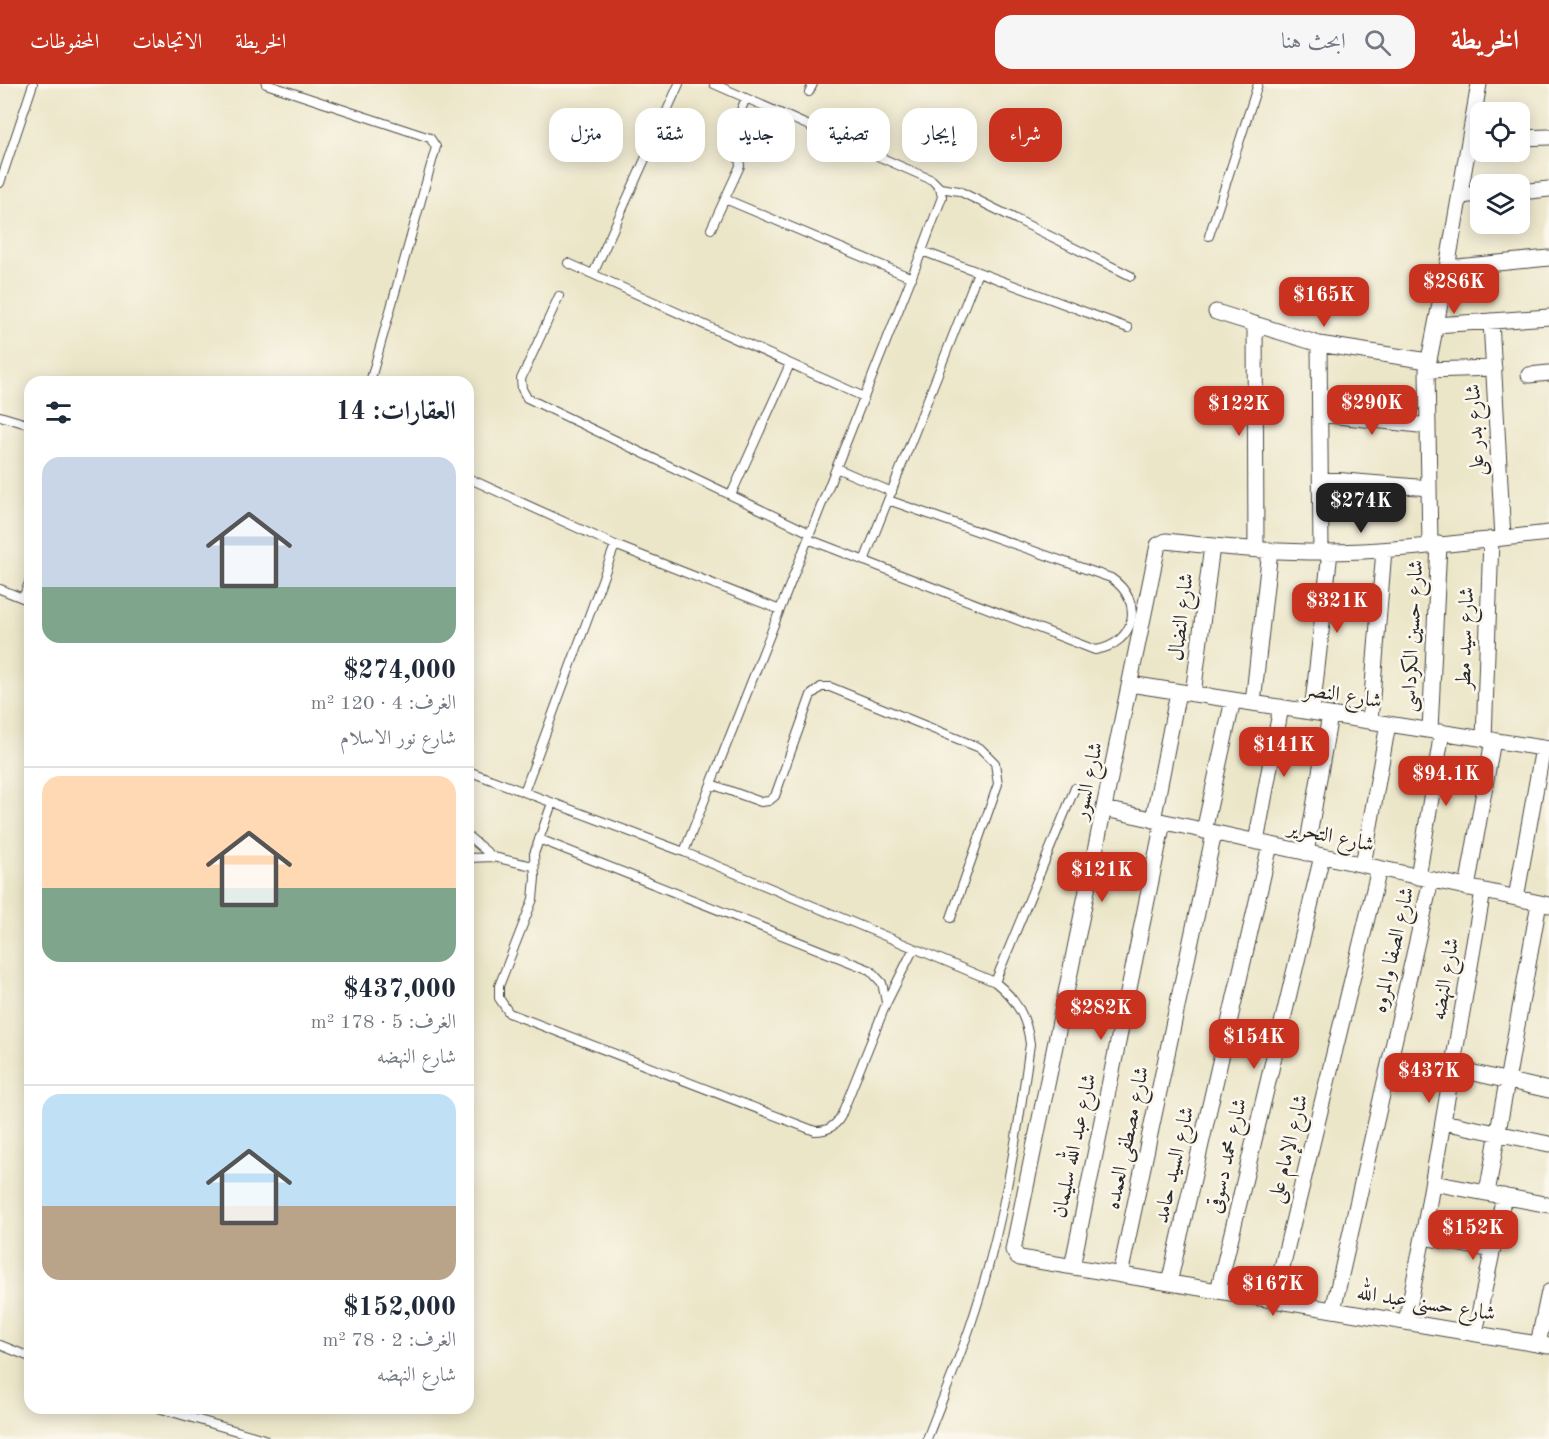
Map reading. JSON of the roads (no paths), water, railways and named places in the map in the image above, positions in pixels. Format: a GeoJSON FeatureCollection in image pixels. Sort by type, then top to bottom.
{"type":"FeatureCollection","features":[{"type":"Feature","properties":{"kind":"street","name":"شارع حسين الكرداسى"},"geometry":{"type":"LineString","coordinates":[[1478,102],[1479,84]]}},
{"type":"Feature","properties":{"kind":"street"},"geometry":{"type":"LineString","coordinates":[[1530,138],[1549,137]]}},
{"type":"Feature","properties":{"kind":"street","name":"شارع حسين الكرداسى"},"geometry":{"type":"LineString","coordinates":[[1424,879],[1436,731],[1435,545],[1429,488],[1427,365],[1460,196],[1470,159]]}},
{"type":"Feature","properties":{"kind":"street"},"geometry":{"type":"LineString","coordinates":[[1530,191],[1549,189]]}},
{"type":"Feature","properties":{"kind":"street"},"geometry":{"type":"LineString","coordinates":[[1460,196],[1470,196]]}},
{"type":"Feature","properties":{"kind":"street"},"geometry":{"type":"LineString","coordinates":[[1447,268],[1549,258]]}},
{"type":"Feature","properties":{"kind":"street"},"geometry":{"type":"LineString","coordinates":[[1216,312],[1319,344],[1427,365],[1494,368]]}},
{"type":"Feature","properties":{"kind":"street"},"geometry":{"type":"LineString","coordinates":[[1436,325],[1549,317]]}},
{"type":"Feature","properties":{"kind":"street","name":"شارع بدر على"},"geometry":{"type":"LineString","coordinates":[[1491,321],[1497,539]]}},
{"type":"Feature","properties":{"kind":"street"},"geometry":{"type":"LineString","coordinates":[[1253,703],[1263,550],[1255,324]]}},
{"type":"Feature","properties":{"kind":"street"},"geometry":{"type":"LineString","coordinates":[[1312,712],[1325,552],[1321,479],[1319,344]]}},
{"type":"Feature","properties":{"kind":"street"},"geometry":{"type":"LineString","coordinates":[[1529,375],[1549,373]]}},
{"type":"Feature","properties":{"kind":"street"},"geometry":{"type":"LineString","coordinates":[[1320,414],[1428,426]]}},
{"type":"Feature","properties":{"kind":"street"},"geometry":{"type":"LineString","coordinates":[[1321,479],[1429,488]]}},
{"type":"Feature","properties":{"kind":"street"},"geometry":{"type":"LineString","coordinates":[[1212,546],[1325,552],[1384,550],[1549,533]]}},
{"type":"Feature","properties":{"kind":"street","name":"شارع سيد مطر"},"geometry":{"type":"LineString","coordinates":[[1467,888],[1488,739],[1497,539]]}},
{"type":"Feature","properties":{"kind":"street","name":"شارع السور"},"geometry":{"type":"LineString","coordinates":[[1014,1254],[1013,1246],[1105,809],[1156,549],[1161,543],[1174,542],[1212,546]]}},
{"type":"Feature","properties":{"kind":"street","name":"شارع النضال"},"geometry":{"type":"LineString","coordinates":[[1158,821],[1185,693],[1212,546]]}},
{"type":"Feature","properties":{"kind":"street"},"geometry":{"type":"LineString","coordinates":[[1370,721],[1384,550]]}},
{"type":"Feature","properties":{"kind":"street","name":"شارع النصر"},"geometry":{"type":"LineString","coordinates":[[1130,684],[1546,748]]}},
{"type":"Feature","properties":{"kind":"street","name":"شارع مصطفى العمده"},"geometry":{"type":"LineString","coordinates":[[1120,1275],[1209,832],[1233,700]]}},
{"type":"Feature","properties":{"kind":"street","name":"شارع السيد حامد"},"geometry":{"type":"LineString","coordinates":[[1169,1283],[1263,844],[1281,707]]}},
{"type":"Feature","properties":{"kind":"street"},"geometry":{"type":"LineString","coordinates":[[1306,853],[1330,715]]}},
{"type":"Feature","properties":{"kind":"street"},"geometry":{"type":"LineString","coordinates":[[1363,865],[1388,724]]}},
{"type":"Feature","properties":{"kind":"street"},"geometry":{"type":"LineString","coordinates":[[1516,898],[1546,748]]}},
{"type":"Feature","properties":{"kind":"street","name":"شارع التحرير"},"geometry":{"type":"LineString","coordinates":[[1105,809],[1544,904]]}},
{"type":"Feature","properties":{"kind":"street","name":"شارع عبد الله سليمان"},"geometry":{"type":"LineString","coordinates":[[1072,1267],[1158,821]]}},
{"type":"Feature","properties":{"kind":"street","name":"شارع محمد دسوقى"},"geometry":{"type":"LineString","coordinates":[[1218,1291],[1322,856]]}},
{"type":"Feature","properties":{"kind":"street","name":"شارع الإمام على"},"geometry":{"type":"LineString","coordinates":[[1274,1300],[1379,869]]}},
{"type":"Feature","properties":{"kind":"street","name":"شارع الصفا والمروه"},"geometry":{"type":"LineString","coordinates":[[1333,1310],[1424,879]]}},
{"type":"Feature","properties":{"kind":"street","name":"شارع النهضه"},"geometry":{"type":"LineString","coordinates":[[1406,1322],[1433,1184],[1483,891]]}},
{"type":"Feature","properties":{"kind":"street"},"geometry":{"type":"LineString","coordinates":[[1487,1193],[1507,1080],[1544,904]]}},
{"type":"Feature","properties":{"kind":"street"},"geometry":{"type":"LineString","coordinates":[[1452,1068],[1549,1090]]}},
{"type":"Feature","properties":{"kind":"street"},"geometry":{"type":"LineString","coordinates":[[1443,1122],[1549,1144]]}},
{"type":"Feature","properties":{"kind":"street"},"geometry":{"type":"LineString","coordinates":[[1433,1184],[1549,1204]]}},
{"type":"Feature","properties":{"kind":"street"},"geometry":{"type":"LineString","coordinates":[[1475,1333],[1504,1196]]}},
{"type":"Feature","properties":{"kind":"street"},"geometry":{"type":"LineString","coordinates":[[1423,1237],[1492,1250]]}},
{"type":"Feature","properties":{"kind":"street","name":"شارع حسنى عبد الله"},"geometry":{"type":"LineString","coordinates":[[1014,1254],[1020,1258],[1072,1267],[1543,1345]]}},
{"type":"Feature","properties":{"kind":"street"},"geometry":{"type":"LineString","coordinates":[[1543,1345],[1549,1292]]}},
{"type":"Feature","properties":{"kind":"lane"},"geometry":{"type":"LineString","coordinates":[[0,183],[33,84]]}},
{"type":"Feature","properties":{"kind":"lane"},"geometry":{"type":"LineString","coordinates":[[266,84],[430,138],[436,147],[372,376]]}},
{"type":"Feature","properties":{"kind":"lane"},"geometry":{"type":"LineString","coordinates":[[593,274],[679,84]]}},
{"type":"Feature","properties":{"kind":"lane"},"geometry":{"type":"LineString","coordinates":[[684,852],[941,202],[939,188],[932,180],[714,84]]}},
{"type":"Feature","properties":{"kind":"lane"},"geometry":{"type":"LineString","coordinates":[[809,92],[813,84]]}},
{"type":"Feature","properties":{"kind":"lane"},"geometry":{"type":"LineString","coordinates":[[1209,236],[1258,84]]}},
{"type":"Feature","properties":{"kind":"lane"},"geometry":{"type":"LineString","coordinates":[[711,229],[740,161],[728,145],[728,136],[746,98]]}},
{"type":"Feature","properties":{"kind":"lane"},"geometry":{"type":"LineString","coordinates":[[939,188],[959,191],[1131,276]]}},
{"type":"Feature","properties":{"kind":"lane"},"geometry":{"type":"LineString","coordinates":[[725,199],[912,278]]}},
{"type":"Feature","properties":{"kind":"lane"},"geometry":{"type":"LineString","coordinates":[[922,251],[1128,328]]}},
{"type":"Feature","properties":{"kind":"lane"},"geometry":{"type":"LineString","coordinates":[[568,263],[864,397]]}},
{"type":"Feature","properties":{"kind":"lane"},"geometry":{"type":"LineString","coordinates":[[864,561],[978,272]]}},
{"type":"Feature","properties":{"kind":"lane"},"geometry":{"type":"LineString","coordinates":[[559,296],[523,374],[522,389],[527,398],[864,561],[1095,650],[1112,646],[1129,628],[1132,611],[1128,596],[1124,588],[1111,578],[888,501]]}},
{"type":"Feature","properties":{"kind":"lane"},"geometry":{"type":"LineString","coordinates":[[731,495],[790,364]]}},
{"type":"Feature","properties":{"kind":"lane"},"geometry":{"type":"LineString","coordinates":[[0,416],[24,423]]}},
{"type":"Feature","properties":{"kind":"lane"},"geometry":{"type":"LineString","coordinates":[[836,468],[892,492]]}},
{"type":"Feature","properties":{"kind":"lane"},"geometry":{"type":"LineString","coordinates":[[474,481],[615,545],[780,610]]}},
{"type":"Feature","properties":{"kind":"lane"},"geometry":{"type":"LineString","coordinates":[[524,792],[615,545]]}},
{"type":"Feature","properties":{"kind":"lane"},"geometry":{"type":"LineString","coordinates":[[0,589],[24,598]]}},
{"type":"Feature","properties":{"kind":"lane"},"geometry":{"type":"LineString","coordinates":[[711,784],[761,802],[772,799],[811,695],[821,687],[830,687],[980,748],[995,763],[998,784],[951,918]]}},
{"type":"Feature","properties":{"kind":"lane"},"geometry":{"type":"LineString","coordinates":[[474,773],[684,852],[995,982],[1016,1002],[1028,1030],[1030,1044],[1016,1144],[988,1264],[970,1327],[927,1439]]}},
{"type":"Feature","properties":{"kind":"lane"},"geometry":{"type":"LineString","coordinates":[[995,982],[1075,788]]}},
{"type":"Feature","properties":{"kind":"lane"},"geometry":{"type":"LineString","coordinates":[[552,803],[534,854],[533,899],[499,986],[501,1004],[509,1013],[821,1131],[833,1126],[841,1116],[886,1004],[914,948]]}},
{"type":"Feature","properties":{"kind":"lane"},"geometry":{"type":"LineString","coordinates":[[539,839],[870,970],[882,984],[886,1004]]}},
{"type":"Feature","properties":{"kind":"lane"},"geometry":{"type":"LineString","coordinates":[[474,841],[494,857]]}},
{"type":"Feature","properties":{"kind":"lane"},"geometry":{"type":"LineString","coordinates":[[474,858],[494,857],[534,867]]}},
{"type":"Feature","properties":{"kind":"lane"},"geometry":{"type":"LineString","coordinates":[[0,1345],[24,1355]]}},
{"type":"Feature","properties":{"kind":"lane"},"geometry":{"type":"LineString","coordinates":[[179,1414],[264,1439]]}}]}
